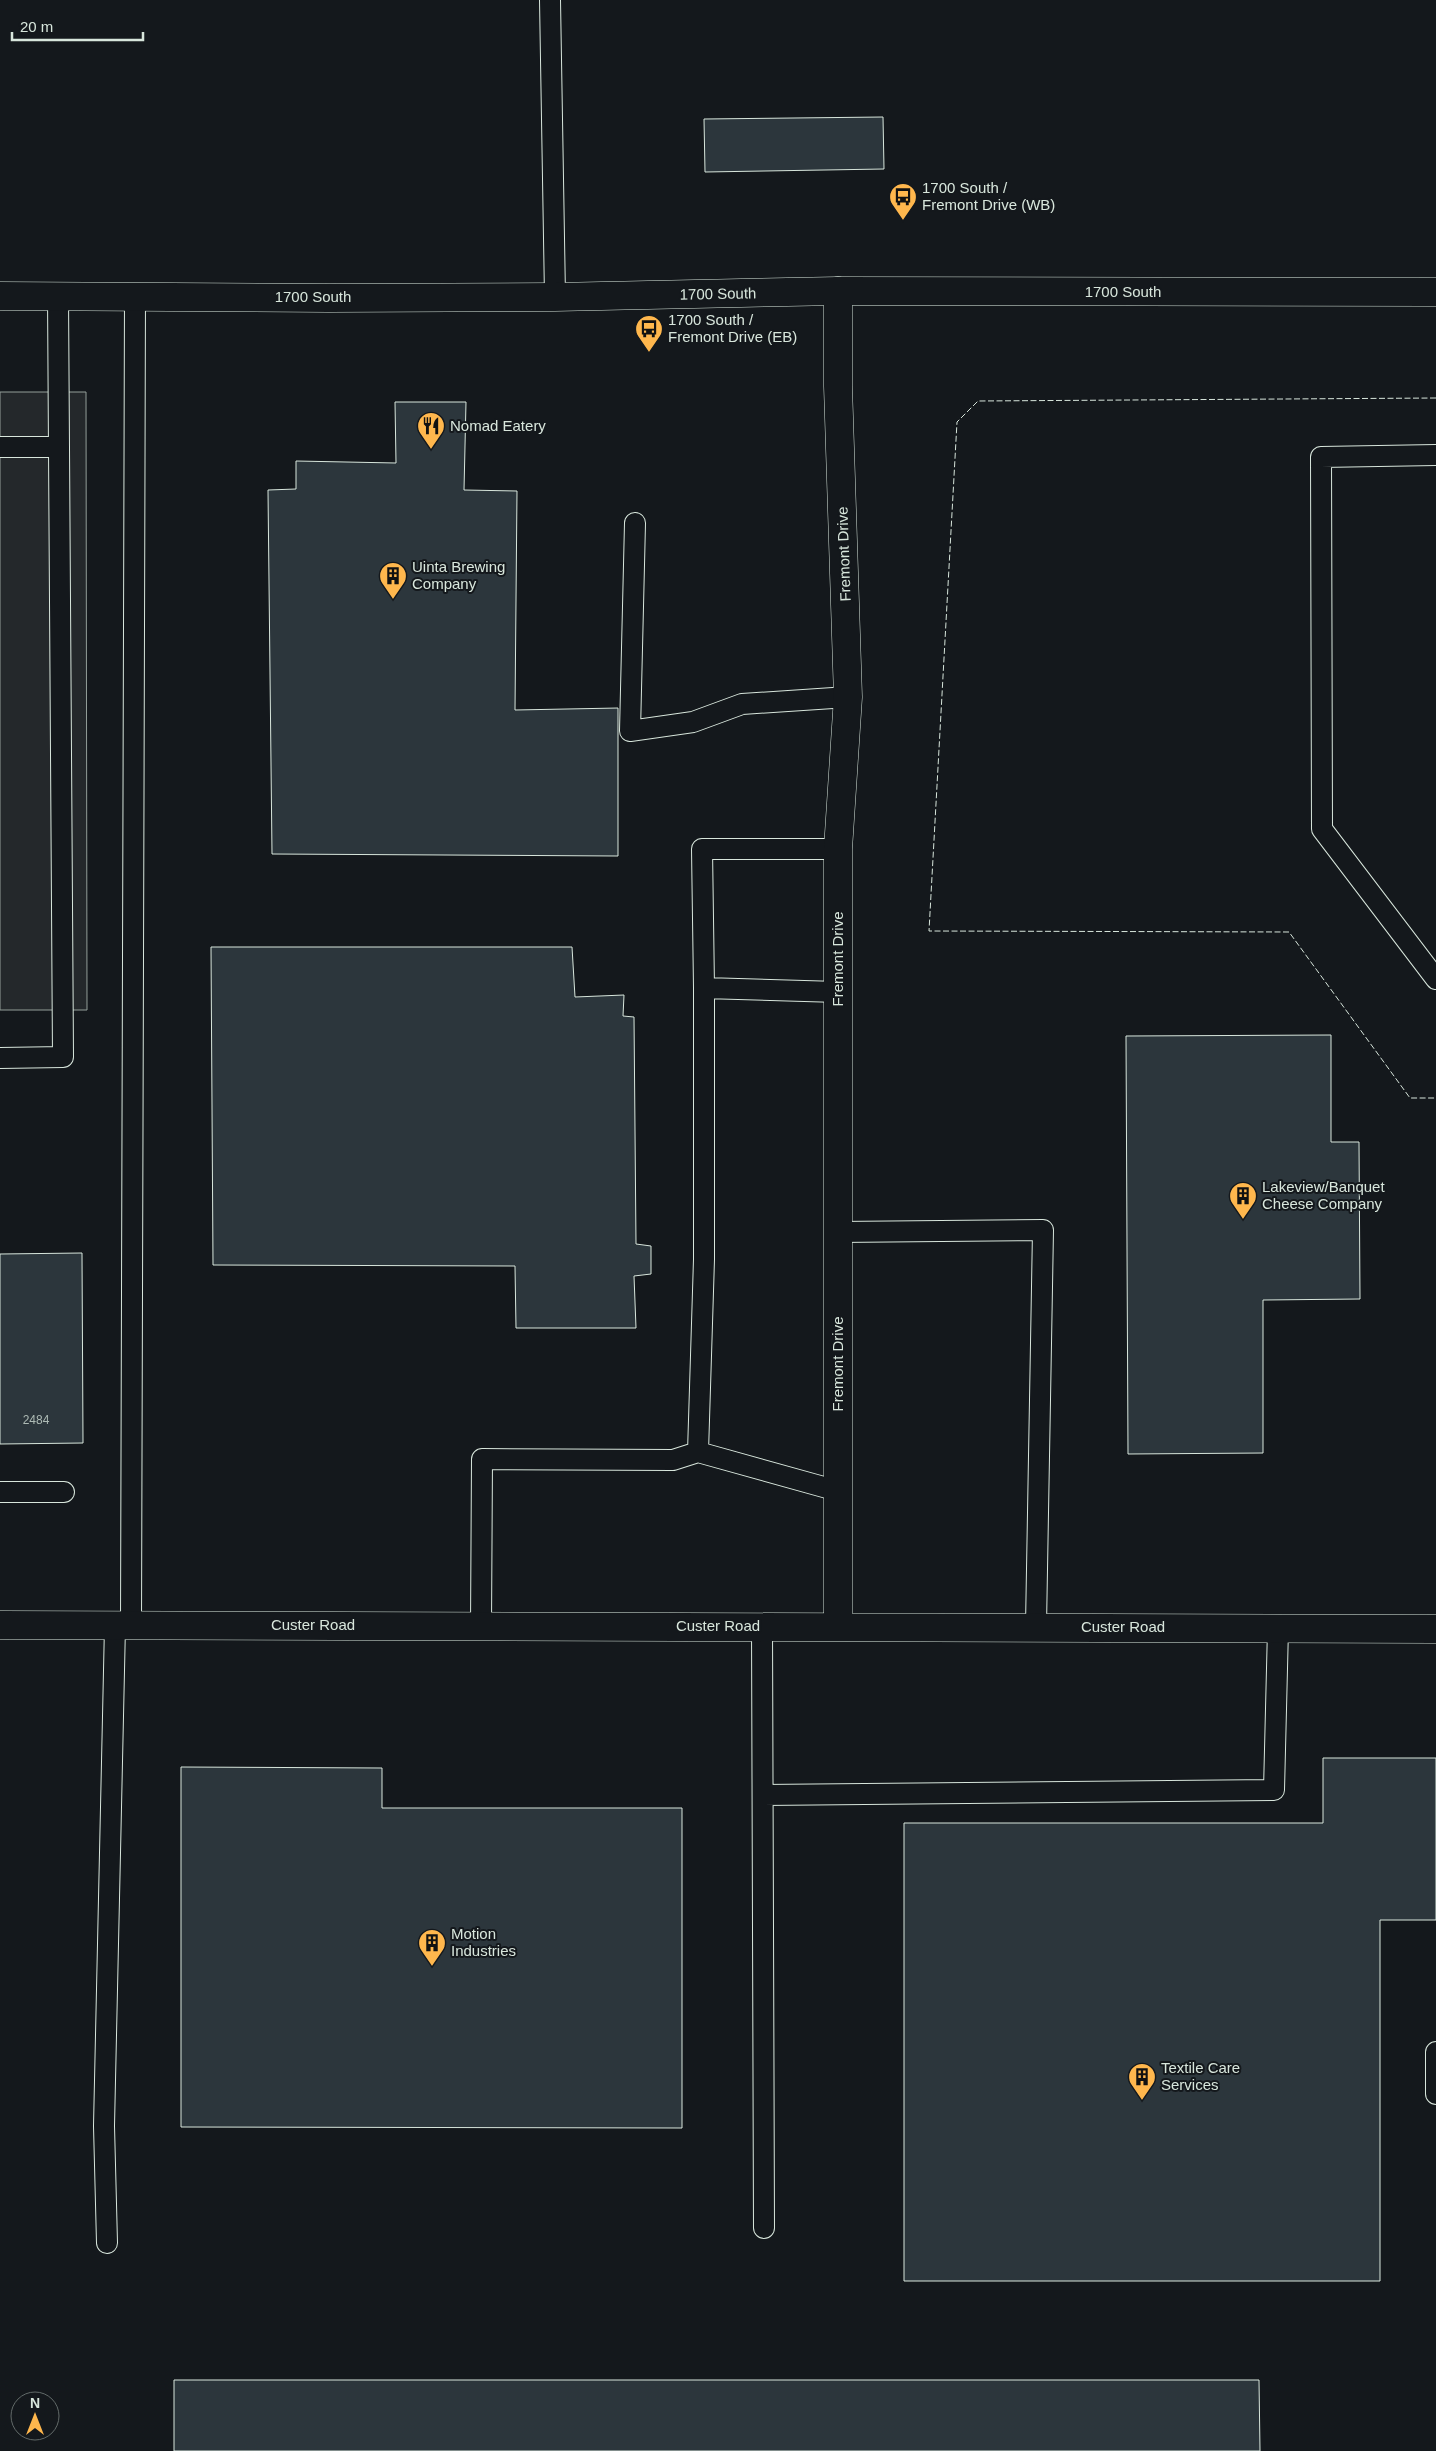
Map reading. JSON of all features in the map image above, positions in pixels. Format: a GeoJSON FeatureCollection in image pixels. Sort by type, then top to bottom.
{"type":"FeatureCollection","features":[{"type":"Feature","properties":{"kind":"street","name":"1700 South"},"geometry":{"type":"LineString","coordinates":[[0,296],[555,297],[838,291],[1436,292]]}},
{"type":"Feature","properties":{"kind":"street","name":"Fremont Drive"},"geometry":{"type":"LineString","coordinates":[[838,291],[838,386],[848,698],[838,849],[838,1627]]}},
{"type":"Feature","properties":{"kind":"street","name":"Custer Road"},"geometry":{"type":"LineString","coordinates":[[0,1625],[1436,1628]]}},
{"type":"Feature","properties":{"kind":"lane"},"geometry":{"type":"LineString","coordinates":[[550,0],[555,297]]}},
{"type":"Feature","properties":{"kind":"lane"},"geometry":{"type":"LineString","coordinates":[[0,1058],[63,1057],[58,296]]}},
{"type":"Feature","properties":{"kind":"lane"},"geometry":{"type":"LineString","coordinates":[[107,2243],[104,2126],[123,1625],[135,296]]}},
{"type":"Feature","properties":{"kind":"lane"},"geometry":{"type":"LineString","coordinates":[[0,447],[59,447]]}},
{"type":"Feature","properties":{"kind":"lane"},"geometry":{"type":"LineString","coordinates":[[1436,455],[1321,457],[1322,828],[1436,979]]}},
{"type":"Feature","properties":{"kind":"lane"},"geometry":{"type":"LineString","coordinates":[[635,523],[630,731],[693,722],[742,704],[848,698]]}},
{"type":"Feature","properties":{"kind":"lane"},"geometry":{"type":"LineString","coordinates":[[698,1452],[704,1259],[702,849],[838,849]]}},
{"type":"Feature","properties":{"kind":"lane"},"geometry":{"type":"LineString","coordinates":[[704,988],[838,992]]}},
{"type":"Feature","properties":{"kind":"lane"},"geometry":{"type":"LineString","coordinates":[[838,1232],[1043,1230],[1036,1626]]}},
{"type":"Feature","properties":{"kind":"lane"},"geometry":{"type":"LineString","coordinates":[[481,1626],[482,1460],[673,1460],[698,1452],[838,1491]]}},
{"type":"Feature","properties":{"kind":"lane"},"geometry":{"type":"LineString","coordinates":[[0,1492],[64,1492]]}},
{"type":"Feature","properties":{"kind":"lane"},"geometry":{"type":"LineString","coordinates":[[762,1626],[764,2228]]}},
{"type":"Feature","properties":{"kind":"lane"},"geometry":{"type":"LineString","coordinates":[[763,1796],[1274,1790],[1278,1628]]}},
{"type":"Feature","properties":{"kind":"lane"},"geometry":{"type":"LineString","coordinates":[[1436,2052],[1436,2094]]}},
{"type":"Feature","properties":{"kind":"shaded area"},"geometry":{"type":"Polygon","coordinates":[[[0,392],[86,392],[87,1010],[0,1010],[0,392]]]}},
{"type":"Feature","properties":{"kind":"building"},"geometry":{"type":"Polygon","coordinates":[[[883,117],[884,169],[705,172],[704,119],[883,117]]]}},
{"type":"Feature","properties":{"kind":"building","name":"Uinta Brewing Company"},"geometry":{"type":"Polygon","coordinates":[[[395,402],[466,402],[464,490],[517,491],[515,710],[618,708],[618,856],[272,854],[268,490],[296,489],[296,461],[396,463],[395,402]]]}},
{"type":"Feature","properties":{"kind":"building"},"geometry":{"type":"Polygon","coordinates":[[[211,947],[572,947],[575,997],[624,995],[623,1016],[634,1017],[636,1244],[651,1246],[651,1274],[634,1276],[636,1328],[516,1328],[515,1266],[213,1265],[211,947]]]}},
{"type":"Feature","properties":{"kind":"building","name":"Lakeview/Banquet Cheese Company"},"geometry":{"type":"Polygon","coordinates":[[[1331,1035],[1331,1142],[1359,1142],[1360,1299],[1263,1300],[1263,1453],[1128,1454],[1126,1036],[1331,1035]]]}},
{"type":"Feature","properties":{"kind":"building"},"geometry":{"type":"Polygon","coordinates":[[[82,1253],[83,1443],[0,1444],[0,1254],[82,1253]]]}},
{"type":"Feature","properties":{"kind":"building","name":"Textile Care Services"},"geometry":{"type":"Polygon","coordinates":[[[1323,1758],[1436,1758],[1436,1920],[1380,1920],[1380,2281],[904,2281],[904,1823],[1323,1823],[1323,1758]]]}},
{"type":"Feature","properties":{"kind":"building","name":"Motion Industries"},"geometry":{"type":"Polygon","coordinates":[[[181,1767],[382,1768],[382,1808],[682,1808],[682,2128],[181,2127],[181,1767]]]}},
{"type":"Feature","properties":{"kind":"building"},"geometry":{"type":"Polygon","coordinates":[[[174,2380],[1259,2380],[1260,2451],[174,2451],[174,2380]]]}},
{"type":"Feature","properties":{"kind":"fence"},"geometry":{"type":"LineString","coordinates":[[1436,398],[978,401],[957,422],[929,931],[1289,932],[1410,1098],[1436,1098]]}},
{"type":"Feature","properties":{"kind":"place","name":"1700 South / Fremont Drive (WB)"},"geometry":{"type":"Point","coordinates":[903,221]}},
{"type":"Feature","properties":{"kind":"place","name":"1700 South / Fremont Drive (EB)"},"geometry":{"type":"Point","coordinates":[649,353]}},
{"type":"Feature","properties":{"kind":"place","name":"Nomad Eatery"},"geometry":{"type":"Point","coordinates":[431,450]}},
{"type":"Feature","properties":{"kind":"place","name":"Uinta Brewing Company"},"geometry":{"type":"Point","coordinates":[393,600]}},
{"type":"Feature","properties":{"kind":"place","name":"Lakeview/Banquet Cheese Company"},"geometry":{"type":"Point","coordinates":[1243,1220]}},
{"type":"Feature","properties":{"kind":"place","name":"Motion Industries"},"geometry":{"type":"Point","coordinates":[432,1967]}},
{"type":"Feature","properties":{"kind":"place","name":"Textile Care Services"},"geometry":{"type":"Point","coordinates":[1142,2101]}}]}
